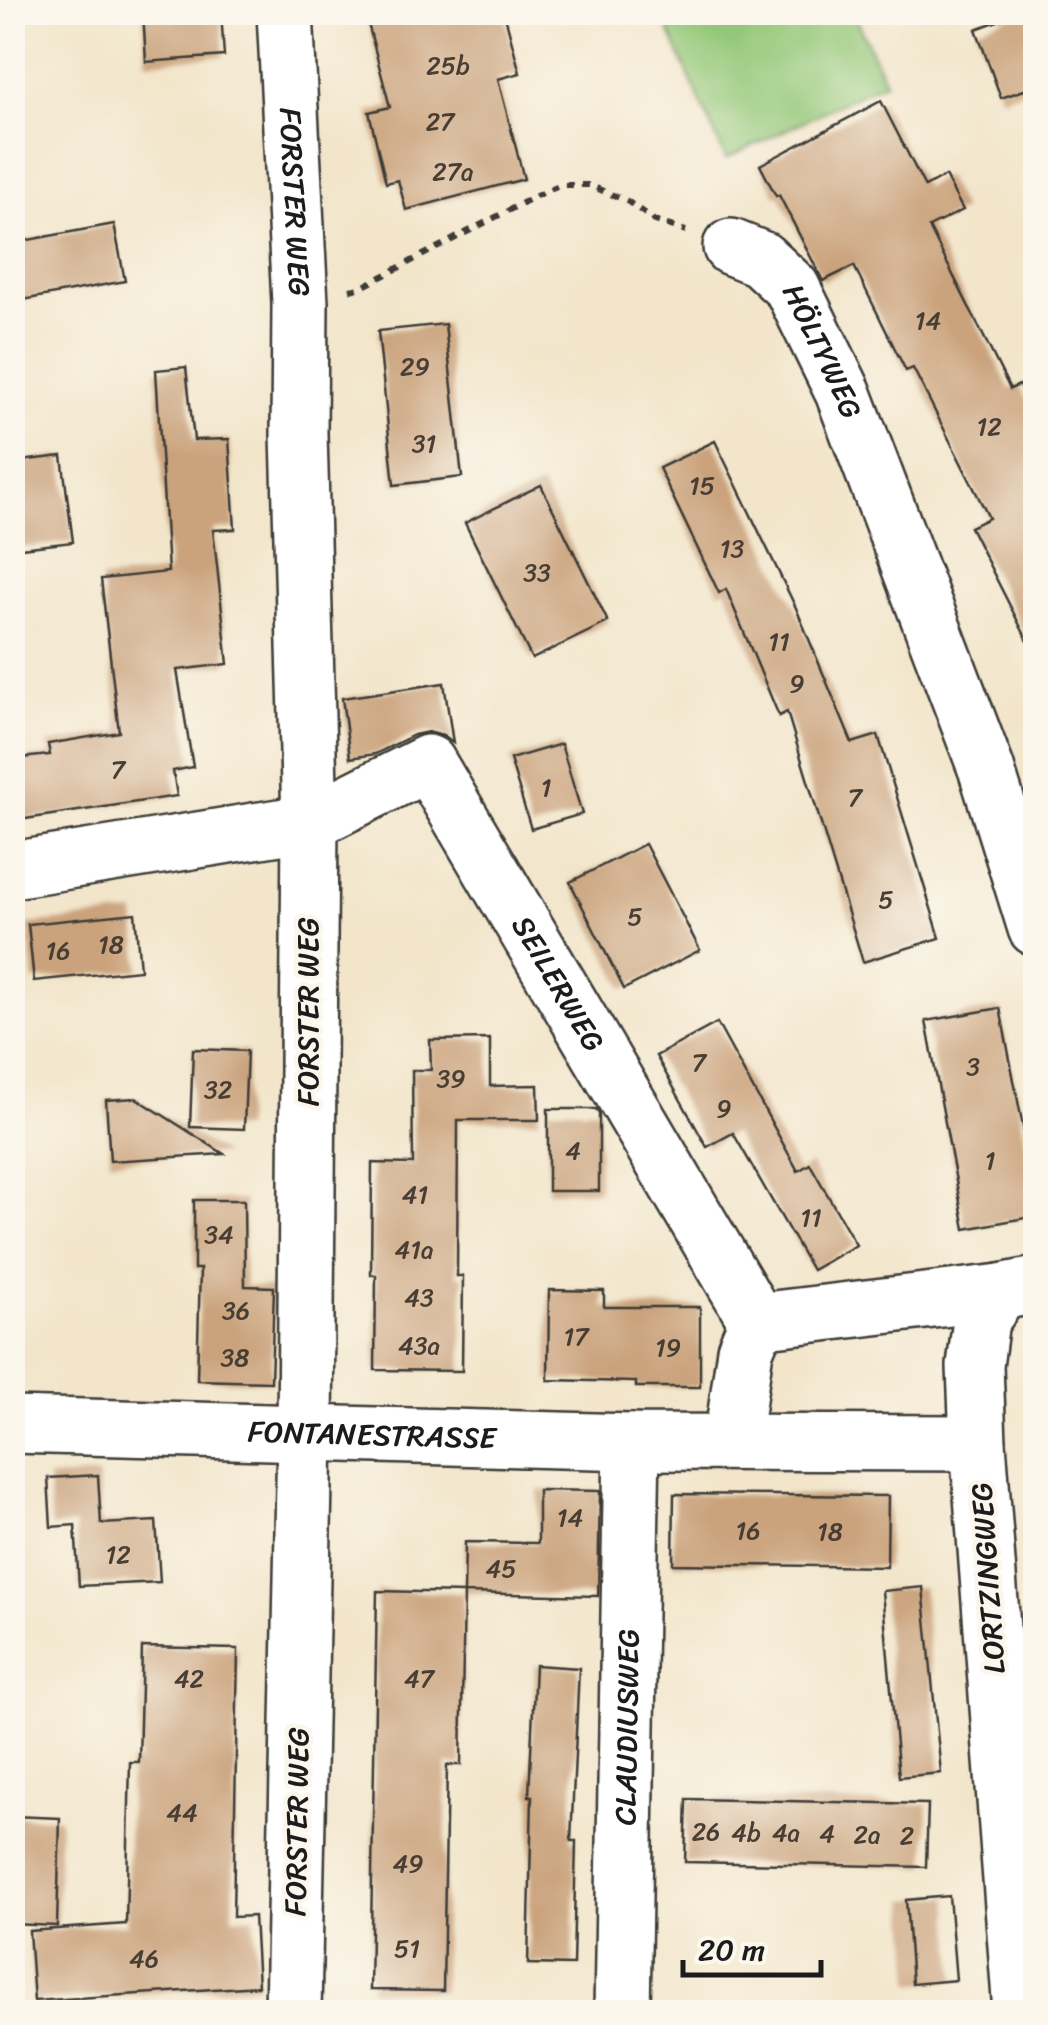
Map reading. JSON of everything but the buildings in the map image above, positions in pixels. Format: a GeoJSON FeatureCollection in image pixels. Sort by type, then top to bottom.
{"type":"FeatureCollection","features":[{"type":"Feature","properties":{"kind":"street","name":"FORSTER WEG"},"geometry":{"type":"LineString","coordinates":[[285,12],[300,303],[299,434],[310,822],[305,1434],[293,2012]]}},
{"type":"Feature","properties":{"kind":"street","name":"HÖLTYWEG"},"geometry":{"type":"LineString","coordinates":[[731,247],[761,259],[792,288],[843,392],[986,768],[1036,928]]}},
{"type":"Feature","properties":{"kind":"street","name":"SEILERWEG"},"geometry":{"type":"LineString","coordinates":[[310,822],[428,763],[756,1321]]}},
{"type":"Feature","properties":{"kind":"street"},"geometry":{"type":"LineString","coordinates":[[12,870],[310,822]]}},
{"type":"Feature","properties":{"kind":"street"},"geometry":{"type":"LineString","coordinates":[[732,1441],[745,1350],[756,1321],[1018,1289]]}},
{"type":"Feature","properties":{"kind":"street"},"geometry":{"type":"LineString","coordinates":[[978,1442],[975,1366],[981,1320],[1018,1289]]}},
{"type":"Feature","properties":{"kind":"street","name":"FONTANESTRASSE"},"geometry":{"type":"LineString","coordinates":[[12,1425],[632,1442],[978,1442]]}},
{"type":"Feature","properties":{"kind":"street","name":"CLAUDIUSWEG"},"geometry":{"type":"LineString","coordinates":[[622,2012],[632,1442]]}},
{"type":"Feature","properties":{"kind":"street","name":"LORTZINGWEG"},"geometry":{"type":"LineString","coordinates":[[978,1442],[1021,2012]]}},
{"type":"Feature","properties":{"kind":"path"},"geometry":{"type":"LineString","coordinates":[[300,303],[360,288],[561,186],[589,186],[627,201],[656,221],[731,247]]}},
{"type":"Feature","properties":{"kind":"green space"},"geometry":{"type":"Polygon","coordinates":[[[661,13],[854,13],[885,82],[726,159],[661,13]]]}}]}
